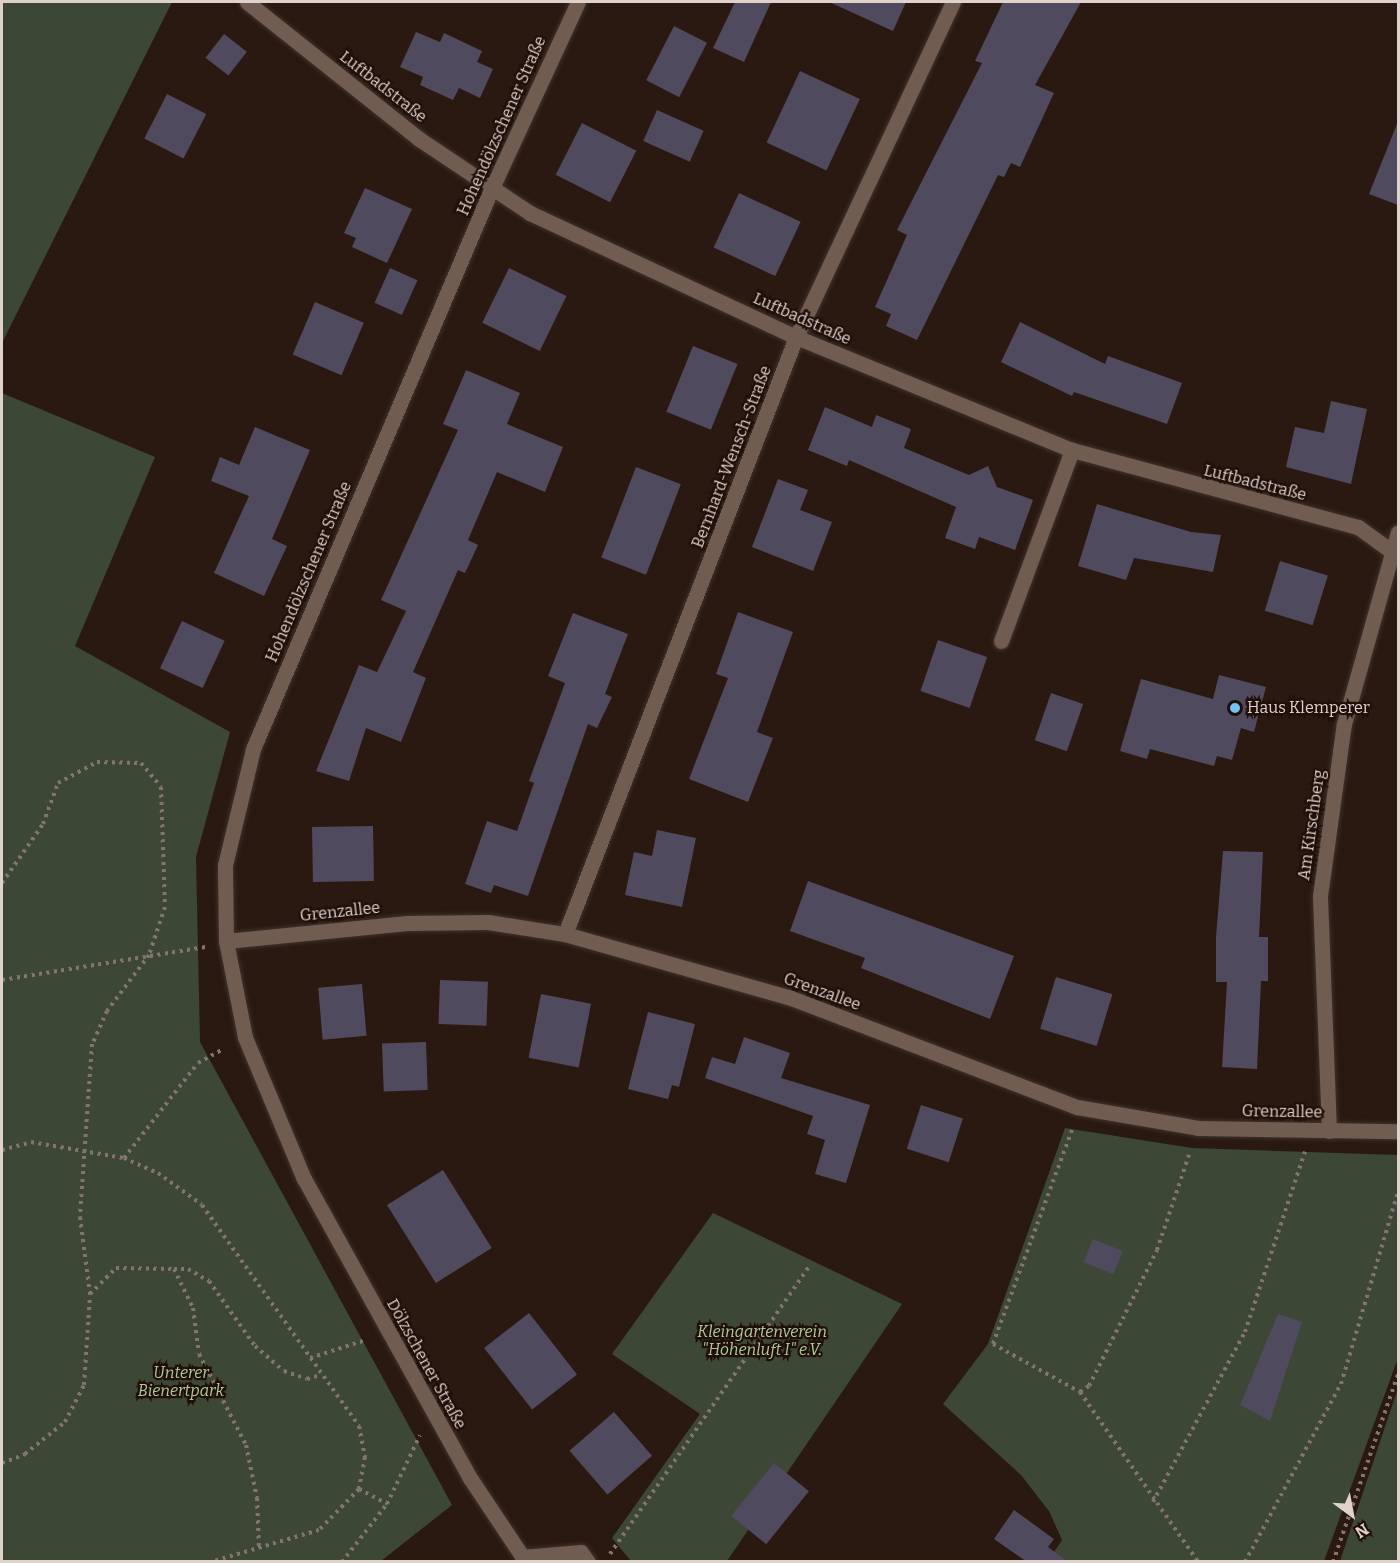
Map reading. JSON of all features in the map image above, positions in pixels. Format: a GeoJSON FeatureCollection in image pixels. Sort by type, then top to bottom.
{"type":"FeatureCollection","features":[{"type":"Feature","properties":{"kind":"street","name":"Luftbadstraße"},"geometry":{"type":"LineString","coordinates":[[247,2],[491,190],[796,337],[1072,450],[1358,527],[1395,554]]}},
{"type":"Feature","properties":{"kind":"street","name":"Hohendölzschener Straße"},"geometry":{"type":"LineString","coordinates":[[304,1179],[245,1037],[226,941],[225,865],[253,749],[491,190],[578,2]]}},
{"type":"Feature","properties":{"kind":"street","name":"Bernhard-Wensch-Straße"},"geometry":{"type":"LineString","coordinates":[[565,934],[796,337],[953,2]]}},
{"type":"Feature","properties":{"kind":"street"},"geometry":{"type":"LineString","coordinates":[[1001,641],[1072,450]]}},
{"type":"Feature","properties":{"kind":"street","name":"Am Kirschberg"},"geometry":{"type":"LineString","coordinates":[[1329,1131],[1320,896],[1344,724],[1395,554],[1398,532]]}},
{"type":"Feature","properties":{"kind":"street","name":"Grenzallee"},"geometry":{"type":"LineString","coordinates":[[226,941],[407,923],[488,922],[565,934],[791,998],[1077,1107],[1198,1128],[1398,1131]]}},
{"type":"Feature","properties":{"kind":"street","name":"Dölzschener Straße"},"geometry":{"type":"LineString","coordinates":[[304,1179],[431,1411],[524,1559]]}},
{"type":"Feature","properties":{"kind":"street"},"geometry":{"type":"LineString","coordinates":[[524,1559],[581,1552],[588,1562]]}},
{"type":"Feature","properties":{"kind":"path"},"geometry":{"type":"LineString","coordinates":[[2,883],[43,824],[58,783],[98,762],[141,763],[161,787],[165,908],[149,955],[107,1011],[92,1044],[81,1152],[80,1217],[90,1294],[84,1385],[65,1422],[25,1454],[2,1463]]}},
{"type":"Feature","properties":{"kind":"path"},"geometry":{"type":"LineString","coordinates":[[2,980],[149,955],[184,953],[226,941]]}},
{"type":"Feature","properties":{"kind":"path"},"geometry":{"type":"LineString","coordinates":[[124,1158],[198,1063],[245,1037]]}},
{"type":"Feature","properties":{"kind":"path"},"geometry":{"type":"LineString","coordinates":[[1077,1107],[993,1344],[1080,1392],[1152,1502],[1198,1562]]}},
{"type":"Feature","properties":{"kind":"path"},"geometry":{"type":"LineString","coordinates":[[1080,1392],[1089,1386],[1157,1250],[1198,1128]]}},
{"type":"Feature","properties":{"kind":"path"},"geometry":{"type":"LineString","coordinates":[[1152,1502],[1245,1332],[1305,1152],[1305,1131]]}},
{"type":"Feature","properties":{"kind":"path"},"geometry":{"type":"LineString","coordinates":[[2,1150],[31,1142],[124,1158],[158,1173],[202,1205],[359,1426],[365,1457],[359,1489],[319,1530],[210,1562]]}},
{"type":"Feature","properties":{"kind":"path"},"geometry":{"type":"LineString","coordinates":[[1245,1562],[1341,1384],[1398,1192]]}},
{"type":"Feature","properties":{"kind":"path"},"geometry":{"type":"LineString","coordinates":[[604,1562],[810,1265]]}},
{"type":"Feature","properties":{"kind":"path"},"geometry":{"type":"LineString","coordinates":[[90,1294],[116,1268],[188,1269],[209,1281],[255,1346],[284,1371],[307,1379],[321,1375]]}},
{"type":"Feature","properties":{"kind":"path"},"geometry":{"type":"LineString","coordinates":[[174,1269],[193,1308],[199,1354],[246,1445],[257,1498],[259,1548]]}},
{"type":"Feature","properties":{"kind":"path"},"geometry":{"type":"LineString","coordinates":[[310,1358],[388,1334]]}},
{"type":"Feature","properties":{"kind":"path"},"geometry":{"type":"LineString","coordinates":[[1333,1562],[1398,1374]]}},
{"type":"Feature","properties":{"kind":"path"},"geometry":{"type":"LineString","coordinates":[[342,1562],[387,1504],[431,1411]]}},
{"type":"Feature","properties":{"kind":"path"},"geometry":{"type":"LineString","coordinates":[[359,1489],[387,1504]]}},
{"type":"Feature","properties":{"kind":"green space"},"geometry":{"type":"Polygon","coordinates":[[[2,2],[172,2],[2,343],[2,2]]]}},
{"type":"Feature","properties":{"kind":"green space","name":"Unterer Bienertpark"},"geometry":{"type":"Polygon","coordinates":[[[2,393],[155,457],[75,646],[230,732],[196,857],[200,1042],[452,1505],[381,1561],[2,1561],[2,393]]]}},
{"type":"Feature","properties":{"kind":"green space"},"geometry":{"type":"Polygon","coordinates":[[[1065,1128],[1192,1148],[1398,1155],[1398,1358],[1324,1561],[1048,1561],[1062,1540],[1049,1511],[1021,1475],[943,1404],[988,1344],[1065,1128]]]}},
{"type":"Feature","properties":{"kind":"green space","name":"Kleingartenverein \"Höhenluft I\" e.V."},"geometry":{"type":"Polygon","coordinates":[[[713,1213],[902,1304],[727,1561],[631,1561],[612,1538],[700,1414],[612,1354],[713,1213]]]}},
{"type":"Feature","properties":{"kind":"green space"},"geometry":{"type":"Polygon","coordinates":[[[1398,1388],[1398,1561],[1340,1561],[1398,1388]]]}},
{"type":"Feature","properties":{"kind":"building"},"geometry":{"type":"Polygon","coordinates":[[[735,2],[771,2],[744,62],[713,48],[735,2]]]}},
{"type":"Feature","properties":{"kind":"building"},"geometry":{"type":"Polygon","coordinates":[[[829,2],[906,2],[893,31],[829,2]]]}},
{"type":"Feature","properties":{"kind":"building"},"geometry":{"type":"Polygon","coordinates":[[[1003,2],[1081,2],[1035,85],[1054,93],[1020,167],[1011,163],[1004,177],[998,175],[917,340],[886,326],[891,314],[875,307],[907,235],[897,230],[982,63],[975,61],[1003,2]]]}},
{"type":"Feature","properties":{"kind":"building"},"geometry":{"type":"Polygon","coordinates":[[[674,26],[707,43],[679,97],[646,80],[674,26]]]}},
{"type":"Feature","properties":{"kind":"building"},"geometry":{"type":"Polygon","coordinates":[[[416,32],[440,42],[444,33],[482,51],[477,62],[493,69],[480,98],[459,88],[453,100],[420,85],[423,77],[400,67],[416,32]]]}},
{"type":"Feature","properties":{"kind":"building"},"geometry":{"type":"Polygon","coordinates":[[[224,34],[247,52],[228,75],[206,58],[224,34]]]}},
{"type":"Feature","properties":{"kind":"building"},"geometry":{"type":"Polygon","coordinates":[[[800,71],[860,99],[826,170],[767,143],[800,71]]]}},
{"type":"Feature","properties":{"kind":"building"},"geometry":{"type":"Polygon","coordinates":[[[167,94],[206,114],[184,159],[144,139],[167,94]]]}},
{"type":"Feature","properties":{"kind":"building"},"geometry":{"type":"Polygon","coordinates":[[[657,110],[704,131],[690,162],[643,141],[657,110]]]}},
{"type":"Feature","properties":{"kind":"building"},"geometry":{"type":"Polygon","coordinates":[[[582,123],[636,151],[610,202],[556,175],[582,123]]]}},
{"type":"Feature","properties":{"kind":"building"},"geometry":{"type":"Polygon","coordinates":[[[1398,124],[1398,205],[1369,194],[1398,124]]]}},
{"type":"Feature","properties":{"kind":"building"},"geometry":{"type":"Polygon","coordinates":[[[365,188],[412,209],[387,263],[352,247],[356,238],[344,233],[365,188]]]}},
{"type":"Feature","properties":{"kind":"building"},"geometry":{"type":"Polygon","coordinates":[[[739,193],[801,222],[775,276],[714,247],[739,193]]]}},
{"type":"Feature","properties":{"kind":"building"},"geometry":{"type":"Polygon","coordinates":[[[390,268],[417,280],[402,315],[375,303],[390,268]]]}},
{"type":"Feature","properties":{"kind":"building"},"geometry":{"type":"Polygon","coordinates":[[[509,268],[567,296],[540,351],[482,323],[509,268]]]}},
{"type":"Feature","properties":{"kind":"building"},"geometry":{"type":"Polygon","coordinates":[[[315,302],[364,323],[342,375],[293,354],[315,302]]]}},
{"type":"Feature","properties":{"kind":"building"},"geometry":{"type":"Polygon","coordinates":[[[1020,322],[1105,364],[1108,356],[1182,383],[1167,424],[1074,392],[1072,396],[1001,362],[1020,322]]]}},
{"type":"Feature","properties":{"kind":"building"},"geometry":{"type":"Polygon","coordinates":[[[693,346],[738,364],[711,430],[666,412],[693,346]]]}},
{"type":"Feature","properties":{"kind":"building"},"geometry":{"type":"Polygon","coordinates":[[[466,370],[520,393],[507,424],[563,447],[545,492],[497,472],[468,540],[478,545],[465,573],[458,570],[413,672],[426,678],[401,742],[366,728],[349,781],[316,771],[359,665],[377,672],[406,611],[381,600],[458,430],[443,424],[466,370]]]}},
{"type":"Feature","properties":{"kind":"building"},"geometry":{"type":"Polygon","coordinates":[[[1331,401],[1367,409],[1351,484],[1286,467],[1295,427],[1324,433],[1331,401]]]}},
{"type":"Feature","properties":{"kind":"building"},"geometry":{"type":"Polygon","coordinates":[[[825,407],[872,427],[876,415],[911,429],[904,448],[969,475],[988,466],[997,487],[1033,500],[1015,550],[979,537],[975,549],[945,538],[956,507],[849,460],[847,466],[808,450],[825,407]]]}},
{"type":"Feature","properties":{"kind":"building"},"geometry":{"type":"Polygon","coordinates":[[[255,427],[310,450],[272,539],[287,546],[264,596],[214,573],[249,496],[211,481],[220,457],[239,465],[255,427]]]}},
{"type":"Feature","properties":{"kind":"building"},"geometry":{"type":"Polygon","coordinates":[[[636,467],[681,484],[646,575],[601,558],[636,467]]]}},
{"type":"Feature","properties":{"kind":"building"},"geometry":{"type":"Polygon","coordinates":[[[778,479],[808,490],[800,510],[832,522],[813,571],[752,547],[778,479]]]}},
{"type":"Feature","properties":{"kind":"building"},"geometry":{"type":"Polygon","coordinates":[[[1097,504],[1191,532],[1221,535],[1213,572],[1134,558],[1126,580],[1078,566],[1097,504]]]}},
{"type":"Feature","properties":{"kind":"building"},"geometry":{"type":"Polygon","coordinates":[[[1280,561],[1328,576],[1313,625],[1265,611],[1280,561]]]}},
{"type":"Feature","properties":{"kind":"building"},"geometry":{"type":"Polygon","coordinates":[[[738,612],[793,632],[757,732],[773,738],[748,802],[689,779],[728,678],[716,674],[738,612]]]}},
{"type":"Feature","properties":{"kind":"building"},"geometry":{"type":"Polygon","coordinates":[[[573,613],[628,634],[605,694],[612,697],[597,728],[588,724],[528,896],[494,885],[491,893],[465,884],[487,821],[517,831],[534,783],[529,781],[565,683],[548,676],[573,613]]]}},
{"type":"Feature","properties":{"kind":"building"},"geometry":{"type":"Polygon","coordinates":[[[182,621],[225,641],[203,688],[160,668],[182,621]]]}},
{"type":"Feature","properties":{"kind":"building"},"geometry":{"type":"Polygon","coordinates":[[[938,640],[987,657],[970,708],[920,691],[938,640]]]}},
{"type":"Feature","properties":{"kind":"building"},"geometry":{"type":"Polygon","coordinates":[[[1219,675],[1266,687],[1254,732],[1241,728],[1232,760],[1217,756],[1214,766],[1150,749],[1147,759],[1120,751],[1141,679],[1213,699],[1219,675]]]}},
{"type":"Feature","properties":{"kind":"building"},"geometry":{"type":"Polygon","coordinates":[[[1051,693],[1083,704],[1067,751],[1035,740],[1051,693]]]}},
{"type":"Feature","properties":{"kind":"building"},"geometry":{"type":"Polygon","coordinates":[[[373,826],[374,881],[313,882],[312,827],[373,826]]]}},
{"type":"Feature","properties":{"kind":"building"},"geometry":{"type":"Polygon","coordinates":[[[657,830],[696,838],[682,907],[625,895],[634,852],[652,856],[657,830]]]}},
{"type":"Feature","properties":{"kind":"building"},"geometry":{"type":"Polygon","coordinates":[[[1223,851],[1263,852],[1259,937],[1268,937],[1268,981],[1261,981],[1257,1069],[1222,1067],[1227,982],[1216,982],[1216,937],[1223,851]]]}},
{"type":"Feature","properties":{"kind":"building"},"geometry":{"type":"Polygon","coordinates":[[[808,881],[1014,956],[990,1019],[861,968],[865,958],[790,931],[808,881]]]}},
{"type":"Feature","properties":{"kind":"building"},"geometry":{"type":"Polygon","coordinates":[[[1056,977],[1112,994],[1097,1046],[1040,1029],[1056,977]]]}},
{"type":"Feature","properties":{"kind":"building"},"geometry":{"type":"Polygon","coordinates":[[[440,980],[488,982],[486,1026],[438,1024],[440,980]]]}},
{"type":"Feature","properties":{"kind":"building"},"geometry":{"type":"Polygon","coordinates":[[[362,984],[367,1036],[323,1040],[318,988],[362,984]]]}},
{"type":"Feature","properties":{"kind":"building"},"geometry":{"type":"Polygon","coordinates":[[[541,994],[591,1004],[579,1068],[529,1058],[541,994]]]}},
{"type":"Feature","properties":{"kind":"building"},"geometry":{"type":"Polygon","coordinates":[[[648,1012],[695,1024],[679,1087],[672,1085],[668,1099],[628,1089],[648,1012]]]}},
{"type":"Feature","properties":{"kind":"building"},"geometry":{"type":"Polygon","coordinates":[[[744,1037],[790,1053],[781,1078],[870,1105],[846,1183],[815,1174],[825,1140],[807,1134],[813,1116],[705,1078],[712,1057],[735,1064],[744,1037]]]}},
{"type":"Feature","properties":{"kind":"building"},"geometry":{"type":"Polygon","coordinates":[[[426,1042],[428,1090],[384,1092],[382,1044],[426,1042]]]}},
{"type":"Feature","properties":{"kind":"building"},"geometry":{"type":"Polygon","coordinates":[[[921,1105],[963,1119],[949,1162],[907,1149],[921,1105]]]}},
{"type":"Feature","properties":{"kind":"building"},"geometry":{"type":"Polygon","coordinates":[[[443,1170],[492,1248],[436,1283],[387,1205],[443,1170]]]}},
{"type":"Feature","properties":{"kind":"building"},"geometry":{"type":"Polygon","coordinates":[[[1093,1239],[1123,1251],[1113,1274],[1084,1262],[1093,1239]]]}},
{"type":"Feature","properties":{"kind":"building"},"geometry":{"type":"Polygon","coordinates":[[[529,1313],[577,1374],[532,1410],[484,1348],[529,1313]]]}},
{"type":"Feature","properties":{"kind":"building"},"geometry":{"type":"Polygon","coordinates":[[[1278,1314],[1302,1322],[1270,1421],[1240,1405],[1278,1314]]]}},
{"type":"Feature","properties":{"kind":"building"},"geometry":{"type":"Polygon","coordinates":[[[614,1412],[652,1456],[608,1494],[569,1451],[614,1412]]]}},
{"type":"Feature","properties":{"kind":"building"},"geometry":{"type":"Polygon","coordinates":[[[774,1463],[809,1491],[766,1544],[731,1516],[774,1463]]]}},
{"type":"Feature","properties":{"kind":"building"},"geometry":{"type":"Polygon","coordinates":[[[1014,1510],[1054,1539],[1048,1547],[1068,1562],[1027,1562],[994,1539],[1014,1510]]]}},
{"type":"Feature","properties":{"kind":"place","name":"Haus Klemperer"},"geometry":{"type":"Point","coordinates":[1235,708]}}]}
